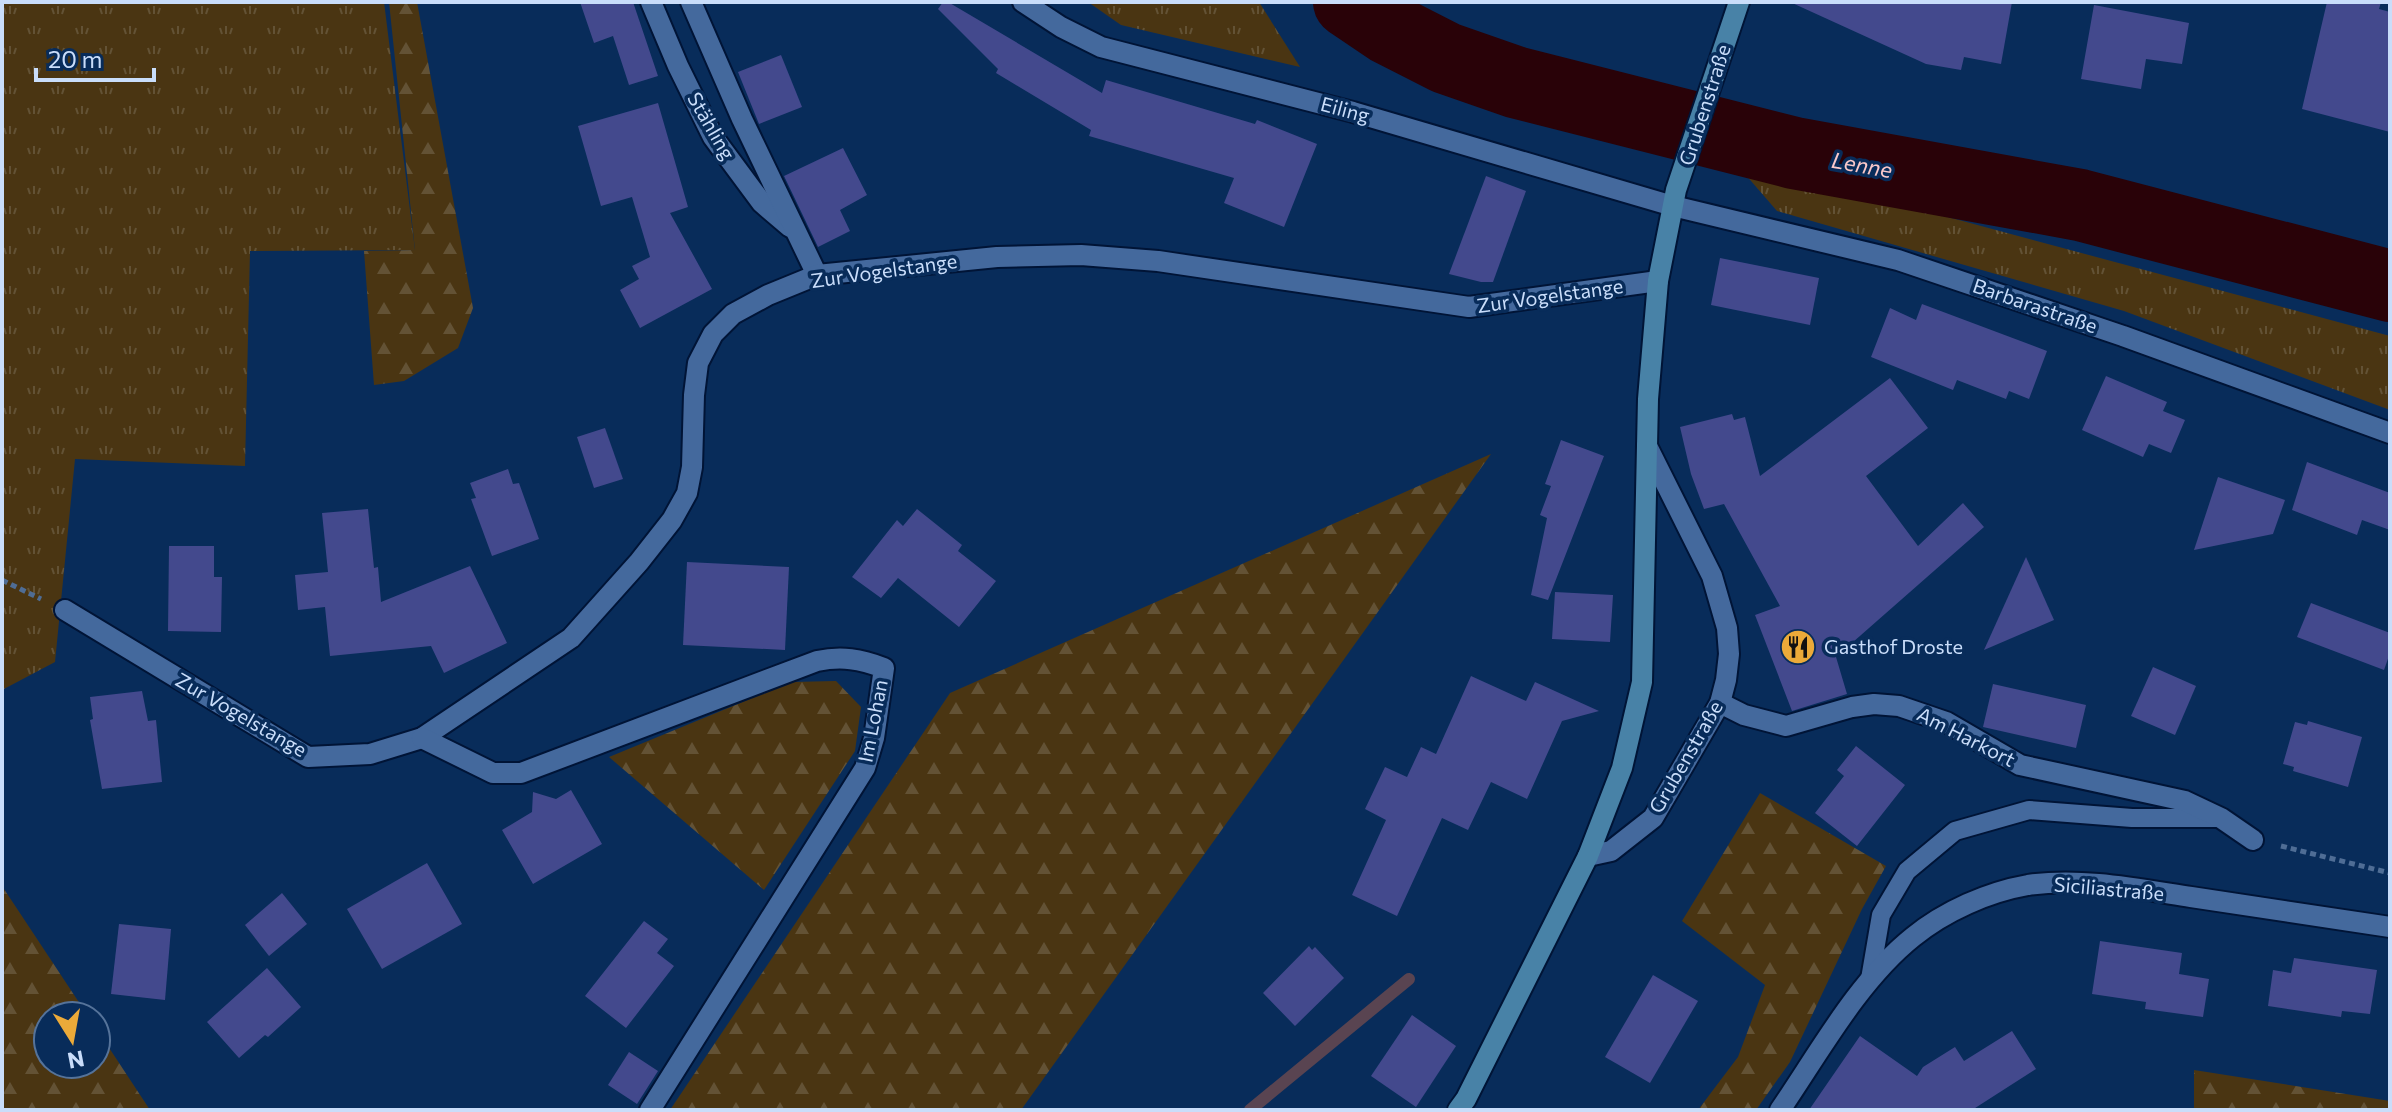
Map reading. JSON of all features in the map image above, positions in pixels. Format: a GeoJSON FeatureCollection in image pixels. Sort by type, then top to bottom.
{"type":"FeatureCollection","features":[{"type":"Feature","properties":{"kind":"main road","name":"Grubenstraße"},"geometry":{"type":"LineString","coordinates":[[1458,1110],[1588,856],[1622,768],[1642,682],[1647,446],[1658,281],[1674,198],[1739,2]]}},
{"type":"Feature","properties":{"kind":"street","name":"Stähling"},"geometry":{"type":"LineString","coordinates":[[651,2],[713,137],[762,203],[796,233]]}},
{"type":"Feature","properties":{"kind":"street","name":"Stähling"},"geometry":{"type":"LineString","coordinates":[[691,2],[742,119],[817,275]]}},
{"type":"Feature","properties":{"kind":"street","name":"Eiling"},"geometry":{"type":"LineString","coordinates":[[1023,2],[1061,27],[1101,47],[1674,198]]}},
{"type":"Feature","properties":{"kind":"street","name":"Barbarastraße"},"geometry":{"type":"LineString","coordinates":[[1674,198],[1898,260],[2123,336],[2390,433]]}},
{"type":"Feature","properties":{"kind":"street","name":"Zur Vogelstange"},"geometry":{"type":"LineString","coordinates":[[65,610],[308,757],[370,754],[422,738],[571,638],[639,562],[672,520],[687,493],[692,467],[698,363],[713,334],[733,314],[768,295],[817,275],[997,257],[1081,255],[1158,261],[1469,307],[1658,281]]}},
{"type":"Feature","properties":{"kind":"street","name":"Grubenstraße"},"geometry":{"type":"LineString","coordinates":[[1588,856],[1611,851],[1653,818],[1720,703],[1729,654],[1727,628],[1712,576],[1647,446]]}},
{"type":"Feature","properties":{"kind":"street","name":"Im Lohan"},"geometry":{"type":"LineString","coordinates":[[422,738],[493,773],[521,773],[817,661],[841,657],[861,659],[884,668],[874,738],[865,768],[650,1110]]}},
{"type":"Feature","properties":{"kind":"street","name":"Am Harkort"},"geometry":{"type":"LineString","coordinates":[[1720,703],[1744,715],[1786,726],[1852,707],[1874,704],[1899,706],[1946,722],[2020,765],[2185,801],[2221,818],[2253,840]]}},
{"type":"Feature","properties":{"kind":"street","name":"Siciliastraße"},"geometry":{"type":"LineString","coordinates":[[1780,1110],[1870,979],[1912,937],[1948,914],[1993,894],[2029,885],[2067,882],[2133,888],[2390,927]]}},
{"type":"Feature","properties":{"kind":"lane"},"geometry":{"type":"LineString","coordinates":[[1870,979],[1881,915],[1907,871],[1955,831],[2029,810],[2132,818],[2221,818]]}},
{"type":"Feature","properties":{"kind":"path"},"geometry":{"type":"LineString","coordinates":[[2,580],[65,610]]}},
{"type":"Feature","properties":{"kind":"path"},"geometry":{"type":"LineString","coordinates":[[2253,840],[2390,873]]}},
{"type":"Feature","properties":{"kind":"green space"},"geometry":{"type":"Polygon","coordinates":[[[2,2],[384,2],[415,250],[250,251],[245,466],[75,459],[55,662],[2,690],[2,2]]]}},
{"type":"Feature","properties":{"kind":"green space"},"geometry":{"type":"Polygon","coordinates":[[[389,2],[417,2],[473,308],[458,348],[404,381],[374,385],[364,251],[415,250],[389,2]]]}},
{"type":"Feature","properties":{"kind":"green space"},"geometry":{"type":"Polygon","coordinates":[[[1088,2],[1259,2],[1300,67],[1121,25],[1088,2]]]}},
{"type":"Feature","properties":{"kind":"green space"},"geometry":{"type":"Polygon","coordinates":[[[1732,159],[2390,336],[2390,410],[2124,311],[1777,211],[1732,159]]]}},
{"type":"Feature","properties":{"kind":"green space"},"geometry":{"type":"Polygon","coordinates":[[[1491,454],[1021,1110],[670,1110],[950,693],[1491,454]]]}},
{"type":"Feature","properties":{"kind":"green space"},"geometry":{"type":"Polygon","coordinates":[[[836,681],[861,707],[855,751],[764,890],[609,757],[791,682],[836,681]]]}},
{"type":"Feature","properties":{"kind":"green space"},"geometry":{"type":"Polygon","coordinates":[[[1760,793],[1886,866],[1862,909],[1790,1062],[1756,1110],[1698,1110],[1738,1057],[1765,985],[1682,921],[1760,793]]]}},
{"type":"Feature","properties":{"kind":"green space"},"geometry":{"type":"Polygon","coordinates":[[[2,886],[77,1000],[32,1000],[32,1080],[112,1080],[112,1052],[150,1110],[2,1110],[2,886]]]}},
{"type":"Feature","properties":{"kind":"green space"},"geometry":{"type":"Polygon","coordinates":[[[2194,1070],[2390,1101],[2390,1110],[2194,1110],[2194,1070]]]}},
{"type":"Feature","properties":{"kind":"building"},"geometry":{"type":"Polygon","coordinates":[[[580,2],[633,2],[658,76],[629,85],[613,36],[594,43],[580,2]]]}},
{"type":"Feature","properties":{"kind":"building"},"geometry":{"type":"Polygon","coordinates":[[[943,2],[948,2],[1102,93],[1106,80],[1255,124],[1257,120],[1317,144],[1284,227],[1224,203],[1234,178],[1089,136],[1091,130],[996,73],[998,69],[938,9],[943,2]]]}},
{"type":"Feature","properties":{"kind":"building"},"geometry":{"type":"Polygon","coordinates":[[[1790,2],[2012,2],[2001,64],[1964,57],[1961,70],[1926,64],[1790,2]]]}},
{"type":"Feature","properties":{"kind":"building"},"geometry":{"type":"Polygon","coordinates":[[[2327,2],[2381,2],[2379,9],[2390,12],[2390,132],[2302,109],[2327,2]]]}},
{"type":"Feature","properties":{"kind":"building"},"geometry":{"type":"Polygon","coordinates":[[[2094,5],[2189,23],[2182,64],[2146,59],[2141,89],[2081,79],[2094,5]]]}},
{"type":"Feature","properties":{"kind":"building"},"geometry":{"type":"Polygon","coordinates":[[[781,55],[802,107],[759,124],[738,72],[781,55]]]}},
{"type":"Feature","properties":{"kind":"building"},"geometry":{"type":"Polygon","coordinates":[[[658,103],[688,207],[670,213],[712,289],[640,328],[620,290],[639,279],[632,266],[650,257],[632,197],[601,206],[578,126],[658,103]]]}},
{"type":"Feature","properties":{"kind":"building"},"geometry":{"type":"Polygon","coordinates":[[[843,148],[867,195],[840,210],[850,231],[818,247],[784,176],[843,148]]]}},
{"type":"Feature","properties":{"kind":"building"},"geometry":{"type":"Polygon","coordinates":[[[1486,176],[1526,191],[1493,282],[1449,274],[1486,176]]]}},
{"type":"Feature","properties":{"kind":"building"},"geometry":{"type":"Polygon","coordinates":[[[1720,258],[1819,278],[1810,325],[1711,305],[1720,258]]]}},
{"type":"Feature","properties":{"kind":"building"},"geometry":{"type":"Polygon","coordinates":[[[1922,304],[2047,351],[2029,399],[2009,391],[2006,399],[1957,380],[1953,390],[1871,357],[1890,308],[1916,320],[1922,304]]]}},
{"type":"Feature","properties":{"kind":"building"},"geometry":{"type":"Polygon","coordinates":[[[2106,376],[2167,402],[2163,411],[2185,420],[2171,453],[2149,444],[2143,457],[2082,430],[2106,376]]]}},
{"type":"Feature","properties":{"kind":"building"},"geometry":{"type":"Polygon","coordinates":[[[1890,378],[1928,428],[1866,476],[1918,546],[1963,503],[1984,527],[1836,657],[1847,694],[1792,711],[1755,615],[1780,606],[1724,504],[1704,509],[1691,474],[1680,427],[1732,414],[1734,420],[1745,417],[1760,476],[1890,378]]]}},
{"type":"Feature","properties":{"kind":"building"},"geometry":{"type":"Polygon","coordinates":[[[605,428],[623,479],[594,488],[577,437],[605,428]]]}},
{"type":"Feature","properties":{"kind":"building"},"geometry":{"type":"Polygon","coordinates":[[[1561,440],[1604,456],[1548,600],[1531,595],[1547,518],[1540,515],[1551,486],[1545,484],[1561,440]]]}},
{"type":"Feature","properties":{"kind":"building"},"geometry":{"type":"Polygon","coordinates":[[[2307,462],[2390,493],[2390,530],[2362,520],[2357,535],[2292,510],[2307,462]]]}},
{"type":"Feature","properties":{"kind":"building"},"geometry":{"type":"Polygon","coordinates":[[[508,469],[513,484],[519,483],[539,539],[492,556],[471,499],[476,498],[470,483],[508,469]]]}},
{"type":"Feature","properties":{"kind":"building"},"geometry":{"type":"Polygon","coordinates":[[[2218,477],[2285,500],[2273,534],[2194,550],[2218,477]]]}},
{"type":"Feature","properties":{"kind":"building"},"geometry":{"type":"Polygon","coordinates":[[[368,509],[381,602],[470,566],[507,643],[444,673],[431,646],[330,656],[325,607],[298,610],[295,575],[328,572],[322,513],[368,509]]]}},
{"type":"Feature","properties":{"kind":"building"},"geometry":{"type":"Polygon","coordinates":[[[917,509],[962,545],[958,551],[996,581],[959,627],[898,578],[881,598],[852,577],[897,520],[903,526],[917,509]]]}},
{"type":"Feature","properties":{"kind":"building"},"geometry":{"type":"Polygon","coordinates":[[[169,546],[214,546],[214,577],[222,577],[221,632],[168,631],[169,546]]]}},
{"type":"Feature","properties":{"kind":"building"},"geometry":{"type":"Polygon","coordinates":[[[2026,557],[2054,620],[1984,650],[2026,557]]]}},
{"type":"Feature","properties":{"kind":"building"},"geometry":{"type":"Polygon","coordinates":[[[687,562],[789,567],[785,650],[683,645],[687,562]]]}},
{"type":"Feature","properties":{"kind":"building"},"geometry":{"type":"Polygon","coordinates":[[[1555,592],[1613,595],[1610,642],[1552,639],[1555,592]]]}},
{"type":"Feature","properties":{"kind":"building"},"geometry":{"type":"Polygon","coordinates":[[[2311,603],[2390,633],[2390,653],[2384,670],[2297,637],[2311,603]]]}},
{"type":"Feature","properties":{"kind":"building"},"geometry":{"type":"Polygon","coordinates":[[[2153,667],[2196,686],[2175,735],[2131,716],[2153,667]]]}},
{"type":"Feature","properties":{"kind":"building"},"geometry":{"type":"Polygon","coordinates":[[[1471,676],[1526,701],[1535,682],[1599,711],[1562,721],[1527,799],[1491,782],[1468,830],[1442,818],[1397,916],[1352,895],[1386,820],[1365,809],[1385,767],[1407,777],[1421,747],[1436,754],[1471,676]]]}},
{"type":"Feature","properties":{"kind":"building"},"geometry":{"type":"Polygon","coordinates":[[[1993,684],[2086,705],[2076,748],[1983,727],[1993,684]]]}},
{"type":"Feature","properties":{"kind":"building"},"geometry":{"type":"Polygon","coordinates":[[[142,691],[148,721],[156,720],[162,782],[102,789],[90,720],[93,719],[90,697],[142,691]]]}},
{"type":"Feature","properties":{"kind":"building"},"geometry":{"type":"Polygon","coordinates":[[[2308,721],[2362,737],[2348,787],[2293,771],[2294,767],[2283,764],[2295,722],[2307,725],[2308,721]]]}},
{"type":"Feature","properties":{"kind":"building"},"geometry":{"type":"Polygon","coordinates":[[[1856,746],[1905,785],[1857,846],[1815,813],[1844,776],[1837,770],[1856,746]]]}},
{"type":"Feature","properties":{"kind":"building"},"geometry":{"type":"Polygon","coordinates":[[[571,790],[602,844],[533,884],[502,830],[532,812],[533,792],[556,799],[571,790]]]}},
{"type":"Feature","properties":{"kind":"building"},"geometry":{"type":"Polygon","coordinates":[[[427,863],[462,924],[382,969],[347,909],[427,863]]]}},
{"type":"Feature","properties":{"kind":"building"},"geometry":{"type":"Polygon","coordinates":[[[282,893],[307,924],[269,956],[245,925],[282,893]]]}},
{"type":"Feature","properties":{"kind":"building"},"geometry":{"type":"Polygon","coordinates":[[[644,921],[668,939],[657,953],[674,966],[626,1028],[585,996],[644,921]]]}},
{"type":"Feature","properties":{"kind":"building"},"geometry":{"type":"Polygon","coordinates":[[[119,924],[171,929],[165,1000],[111,994],[119,924]]]}},
{"type":"Feature","properties":{"kind":"building"},"geometry":{"type":"Polygon","coordinates":[[[2100,941],[2182,953],[2179,974],[2209,979],[2203,1017],[2145,1009],[2146,1002],[2092,994],[2100,941]]]}},
{"type":"Feature","properties":{"kind":"building"},"geometry":{"type":"Polygon","coordinates":[[[1309,946],[1312,950],[1315,947],[1344,978],[1295,1026],[1263,993],[1309,946]]]}},
{"type":"Feature","properties":{"kind":"building"},"geometry":{"type":"Polygon","coordinates":[[[2294,958],[2377,970],[2370,1014],[2342,1011],[2341,1017],[2268,1006],[2273,970],[2291,973],[2294,958]]]}},
{"type":"Feature","properties":{"kind":"building"},"geometry":{"type":"Polygon","coordinates":[[[267,968],[301,1007],[239,1058],[207,1022],[267,968]]]}},
{"type":"Feature","properties":{"kind":"building"},"geometry":{"type":"Polygon","coordinates":[[[1653,975],[1698,1001],[1650,1083],[1605,1057],[1653,975]]]}},
{"type":"Feature","properties":{"kind":"building"},"geometry":{"type":"Polygon","coordinates":[[[1412,1015],[1456,1046],[1416,1107],[1371,1076],[1412,1015]]]}},
{"type":"Feature","properties":{"kind":"building"},"geometry":{"type":"Polygon","coordinates":[[[2012,1031],[2036,1069],[1972,1110],[1809,1110],[1860,1036],[1917,1076],[1923,1067],[1955,1047],[1964,1061],[2012,1031]]]}},
{"type":"Feature","properties":{"kind":"building"},"geometry":{"type":"Polygon","coordinates":[[[629,1052],[658,1071],[637,1104],[608,1085],[629,1052]]]}},
{"type":"Feature","properties":{"kind":"waterway","name":"Lenne"},"geometry":{"type":"LineString","coordinates":[[1349,2],[1389,29],[1446,58],[1515,82],[1794,153],[2080,205],[2390,286]]}},
{"type":"Feature","properties":{"kind":"waterway"},"geometry":{"type":"LineString","coordinates":[[1250,1110],[1409,979]]}},
{"type":"Feature","properties":{"kind":"place","name":"Gasthof Droste"},"geometry":{"type":"Point","coordinates":[1798,647]}}]}
